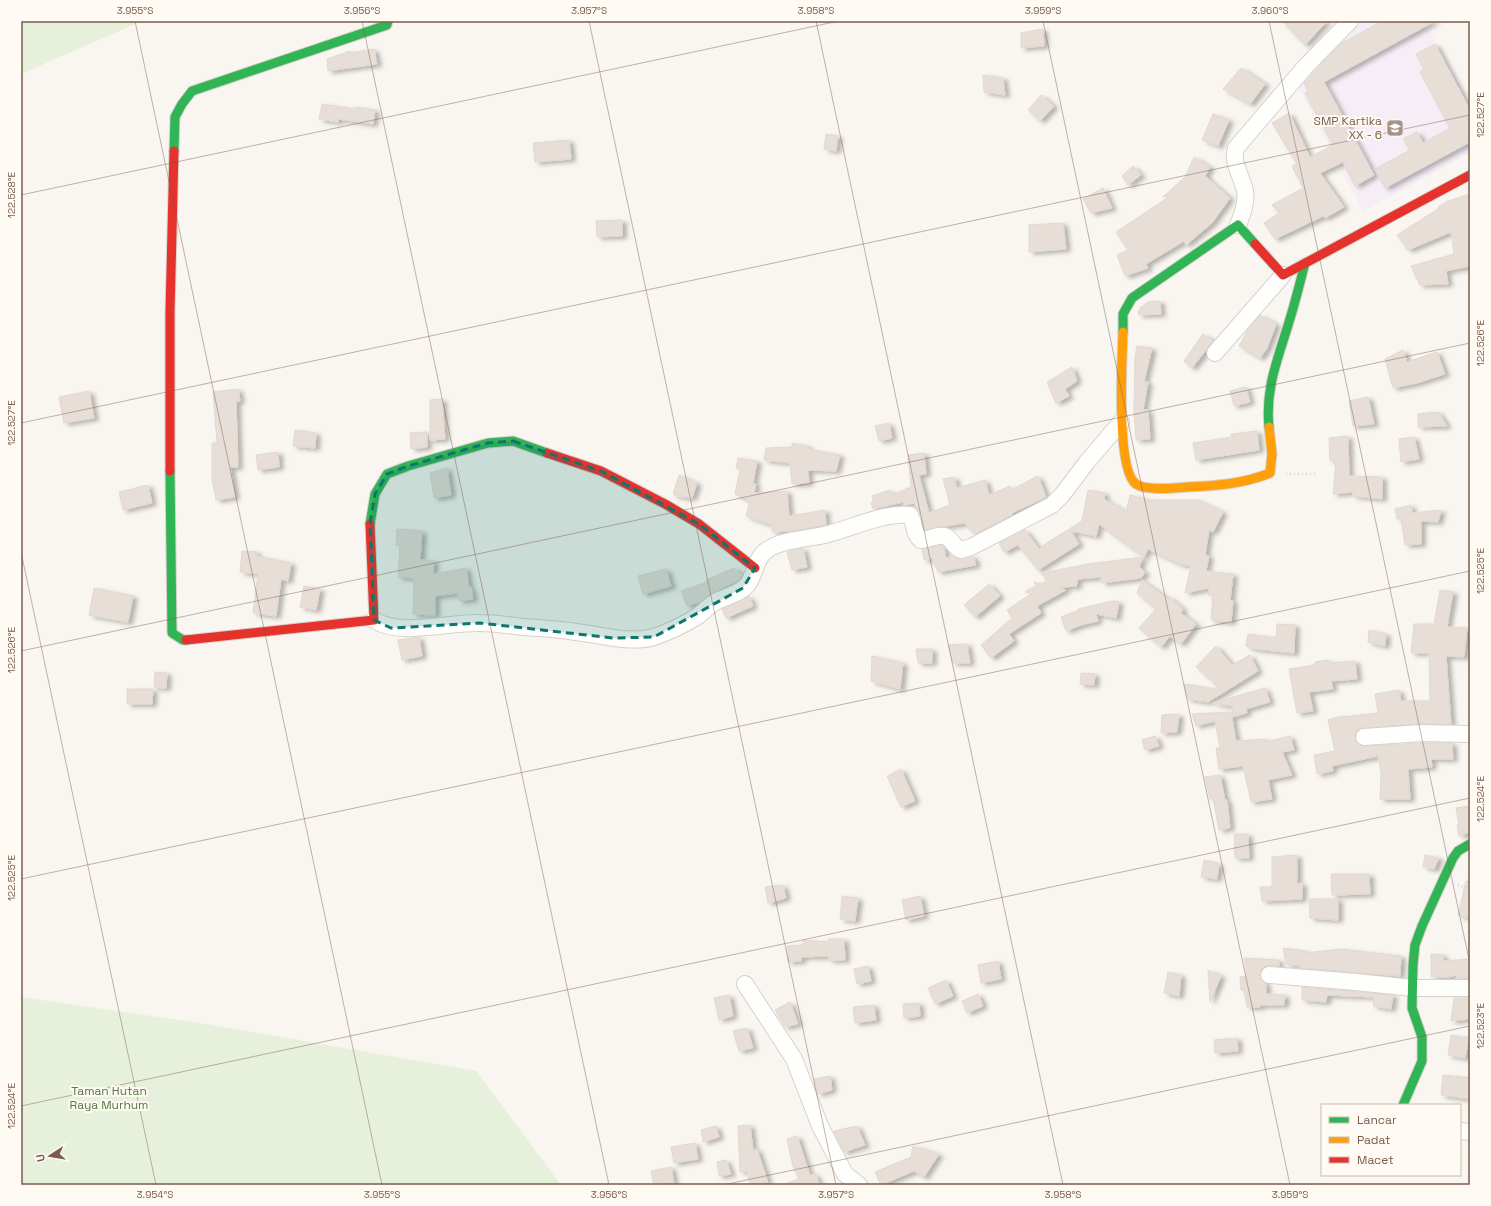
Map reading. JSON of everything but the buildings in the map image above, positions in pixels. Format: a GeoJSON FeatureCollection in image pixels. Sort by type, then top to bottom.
{"type":"FeatureCollection","features":[{"type":"Feature","properties":{"kind":"street"},"geometry":{"type":"LineString","coordinates":[[388,21],[387,25],[192,91],[174,117],[169,410],[172,634],[183,640],[374,620],[381,625],[391,628],[480,623],[575,632],[613,638],[638,639],[654,637],[697,616],[718,601],[743,588],[748,584],[760,557],[767,550],[776,545],[828,534],[878,519],[905,514],[910,515],[913,520],[915,533],[921,540],[943,535],[960,550],[971,547],[1052,505],[1062,495],[1087,462],[1121,422]]}},
{"type":"Feature","properties":{"kind":"street"},"geometry":{"type":"LineString","coordinates":[[1305,263],[1275,364],[1268,394],[1268,421],[1273,463],[1270,473],[1260,478],[1224,485],[1149,488],[1135,484],[1129,476],[1121,422],[1123,314],[1127,305],[1132,298],[1238,225],[1244,208],[1245,192],[1234,157],[1236,148],[1306,67],[1350,21]]}},
{"type":"Feature","properties":{"kind":"street"},"geometry":{"type":"LineString","coordinates":[[1215,353],[1283,275],[1470,174]]}},
{"type":"Feature","properties":{"kind":"street"},"geometry":{"type":"LineString","coordinates":[[1238,225],[1283,275]]}},
{"type":"Feature","properties":{"kind":"street"},"geometry":{"type":"LineString","coordinates":[[374,620],[370,524],[375,494],[386,474],[408,466],[488,443],[513,441],[601,471],[665,504],[699,524],[755,568]]}},
{"type":"Feature","properties":{"kind":"street"},"geometry":{"type":"LineString","coordinates":[[1364,737],[1422,733],[1470,734]]}},
{"type":"Feature","properties":{"kind":"street"},"geometry":{"type":"LineString","coordinates":[[1403,1104],[1422,1061],[1423,1054],[1422,1037],[1413,1012],[1413,966],[1416,945],[1422,926],[1453,858],[1458,851],[1470,844]]}},
{"type":"Feature","properties":{"kind":"street"},"geometry":{"type":"LineString","coordinates":[[1270,975],[1413,988],[1470,988]]}},
{"type":"Feature","properties":{"kind":"street"},"geometry":{"type":"LineString","coordinates":[[745,984],[794,1059],[820,1126],[845,1174],[859,1185]]}},
{"type":"Feature","properties":{"kind":"path"},"geometry":{"type":"LineString","coordinates":[[1270,473],[1317,474]]}},
{"type":"Feature","properties":{"kind":"highlighted area"},"geometry":{"type":"Polygon","coordinates":[[[513,441],[601,471],[699,524],[755,568],[743,588],[654,637],[613,638],[480,623],[391,628],[374,620],[370,524],[375,494],[387,474],[408,466],[488,443],[513,441]]]}},
{"type":"Feature","properties":{"kind":"shaded area","name":"SMP Kartika XX - 6"},"geometry":{"type":"Polygon","coordinates":[[[1356,21],[1424,21],[1470,103],[1470,153],[1363,211],[1296,82],[1356,21]]]}},
{"type":"Feature","properties":{"kind":"green space"},"geometry":{"type":"Polygon","coordinates":[[[21,21],[142,21],[21,74],[21,21]]]}},
{"type":"Feature","properties":{"kind":"green space","name":"Taman Hutan Raya Murhum"},"geometry":{"type":"Polygon","coordinates":[[[21,997],[206,1024],[476,1071],[561,1185],[21,1185],[21,997]]]}},
{"type":"Feature","properties":{"kind":"traffic: fast"},"geometry":{"type":"LineString","coordinates":[[174,151],[175,117],[182,104],[192,91],[387,25],[388,21]]}},
{"type":"Feature","properties":{"kind":"traffic: fast"},"geometry":{"type":"LineString","coordinates":[[1123,332],[1123,314],[1132,298],[1238,225],[1255,244]]}},
{"type":"Feature","properties":{"kind":"traffic: fast"},"geometry":{"type":"LineString","coordinates":[[1269,427],[1269,399],[1273,374],[1305,263]]}},
{"type":"Feature","properties":{"kind":"traffic: fast"},"geometry":{"type":"LineString","coordinates":[[370,524],[375,494],[387,474],[408,466],[488,443],[513,441],[547,453]]}},
{"type":"Feature","properties":{"kind":"traffic: fast"},"geometry":{"type":"LineString","coordinates":[[170,471],[172,633],[183,640],[186,640]]}},
{"type":"Feature","properties":{"kind":"traffic: fast"},"geometry":{"type":"LineString","coordinates":[[1403,1104],[1422,1061],[1422,1037],[1412,1008],[1415,945],[1453,858],[1458,851],[1470,844]]}},
{"type":"Feature","properties":{"kind":"traffic: slow"},"geometry":{"type":"LineString","coordinates":[[1123,332],[1121,388],[1123,437],[1125,458],[1130,475],[1136,484],[1146,488],[1208,486],[1250,480],[1270,473],[1272,454],[1269,427]]}},
{"type":"Feature","properties":{"kind":"traffic: jam"},"geometry":{"type":"LineString","coordinates":[[170,471],[170,312],[174,151]]}},
{"type":"Feature","properties":{"kind":"traffic: jam"},"geometry":{"type":"LineString","coordinates":[[1255,244],[1283,275],[1470,175]]}},
{"type":"Feature","properties":{"kind":"traffic: jam"},"geometry":{"type":"LineString","coordinates":[[547,453],[601,471],[665,504],[699,524],[755,568]]}},
{"type":"Feature","properties":{"kind":"traffic: jam"},"geometry":{"type":"LineString","coordinates":[[186,640],[374,620],[370,524]]}},
{"type":"Feature","properties":{"kind":"place","name":"SMP Kartika XX - 6"},"geometry":{"type":"Point","coordinates":[1395,128]}}]}
